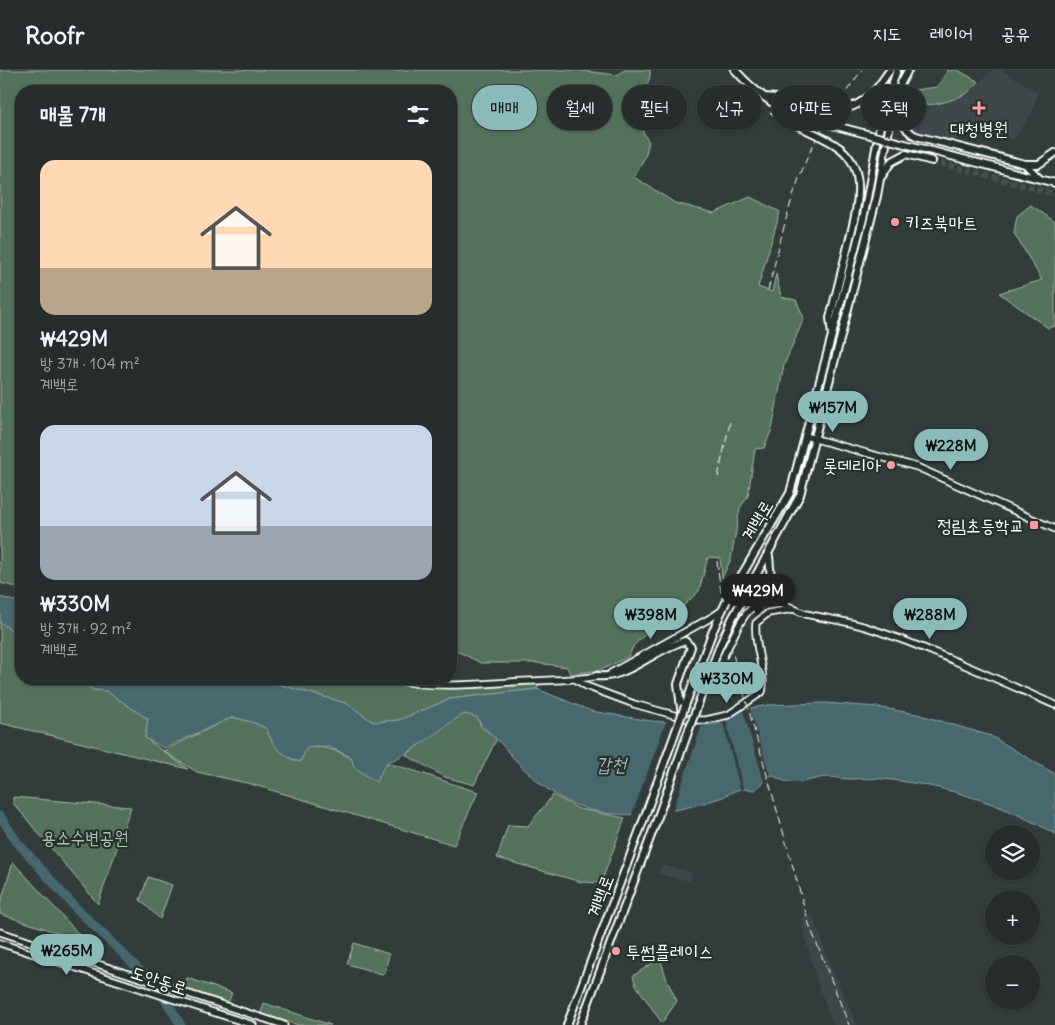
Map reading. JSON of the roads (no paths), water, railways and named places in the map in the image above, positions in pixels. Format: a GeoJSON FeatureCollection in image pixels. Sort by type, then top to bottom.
{"type":"FeatureCollection","features":[{"type":"Feature","properties":{"kind":"main road"},"geometry":{"type":"LineString","coordinates":[[735,70],[748,85]]}},
{"type":"Feature","properties":{"kind":"main road"},"geometry":{"type":"LineString","coordinates":[[763,97],[776,98],[810,108],[839,111],[852,108],[864,101],[878,87],[890,70]]}},
{"type":"Feature","properties":{"kind":"main road","name":"계백로"},"geometry":{"type":"LineString","coordinates":[[567,1025],[682,715],[683,705],[721,611],[790,493],[864,215],[882,115],[897,70]]}},
{"type":"Feature","properties":{"kind":"main road","name":"계백로"},"geometry":{"type":"LineString","coordinates":[[580,1025],[720,645],[732,619],[800,495],[880,179],[891,117],[901,83],[908,70]]}},
{"type":"Feature","properties":{"kind":"main road"},"geometry":{"type":"LineString","coordinates":[[901,83],[901,114],[905,127],[911,134],[1025,164],[1040,164],[1055,153]]}},
{"type":"Feature","properties":{"kind":"main road"},"geometry":{"type":"LineString","coordinates":[[763,97],[777,106],[805,118],[1055,183]]}},
{"type":"Feature","properties":{"kind":"main road"},"geometry":{"type":"LineString","coordinates":[[762,98],[774,110],[803,130],[834,144],[852,160],[860,186],[847,250],[830,318],[832,341]]}},
{"type":"Feature","properties":{"kind":"main road"},"geometry":{"type":"LineString","coordinates":[[880,179],[891,162],[906,154],[932,160]]}},
{"type":"Feature","properties":{"kind":"main road"},"geometry":{"type":"LineString","coordinates":[[1025,164],[1041,179]]}},
{"type":"Feature","properties":{"kind":"main road"},"geometry":{"type":"LineString","coordinates":[[864,215],[852,209],[868,199]]}},
{"type":"Feature","properties":{"kind":"main road"},"geometry":{"type":"LineString","coordinates":[[805,436],[917,467],[1055,529]]}},
{"type":"Feature","properties":{"kind":"main road"},"geometry":{"type":"LineString","coordinates":[[769,554],[771,579],[782,602]]}},
{"type":"Feature","properties":{"kind":"main road"},"geometry":{"type":"LineString","coordinates":[[713,663],[723,656],[736,631],[753,606],[770,600],[782,602],[793,609],[849,622],[898,638],[1055,705]]}},
{"type":"Feature","properties":{"kind":"main road"},"geometry":{"type":"LineString","coordinates":[[575,679],[586,686],[634,704],[692,720],[721,718],[762,692],[764,686],[759,661],[756,623],[768,613],[793,609]]}},
{"type":"Feature","properties":{"kind":"main road"},"geometry":{"type":"LineString","coordinates":[[457,683],[575,679],[596,676],[623,668],[721,611]]}},
{"type":"Feature","properties":{"kind":"main road"},"geometry":{"type":"LineString","coordinates":[[596,676],[605,677],[621,672],[665,648],[685,641],[691,647],[678,684],[683,705]]}},
{"type":"Feature","properties":{"kind":"main road","name":"도안동로"},"geometry":{"type":"LineString","coordinates":[[0,932],[178,992],[284,1025]]}},
{"type":"Feature","properties":{"kind":"main road","name":"도안동로"},"geometry":{"type":"LineString","coordinates":[[0,943],[240,1023],[253,1025]]}},
{"type":"Feature","properties":{"kind":"main road"},"geometry":{"type":"LineString","coordinates":[[240,1023],[243,1012]]}},
{"type":"Feature","properties":{"kind":"water"},"geometry":{"type":"Polygon","coordinates":[[[0,597],[15,601],[15,633],[0,622],[0,597]]]}},
{"type":"Feature","properties":{"kind":"water","name":"갑천"},"geometry":{"type":"Polygon","coordinates":[[[87,685],[280,685],[346,703],[373,722],[399,720],[450,699],[537,689],[591,711],[651,721],[709,725],[723,722],[741,710],[768,705],[825,703],[877,707],[917,714],[991,736],[1055,774],[1055,834],[1014,813],[972,797],[928,786],[879,779],[826,777],[793,783],[786,782],[772,775],[755,790],[739,789],[720,798],[681,809],[648,814],[600,812],[579,806],[560,797],[541,784],[523,768],[477,717],[464,714],[416,747],[386,763],[376,782],[354,767],[351,757],[329,747],[307,747],[300,762],[294,760],[283,754],[275,746],[267,729],[255,723],[233,717],[164,748],[145,738],[148,719],[106,691],[93,690],[87,685]]]}},
{"type":"Feature","properties":{"kind":"waterway"},"geometry":{"type":"LineString","coordinates":[[0,816],[17,842],[74,906],[158,988],[181,1025]]}},
{"type":"Feature","properties":{"kind":"tunnel"},"geometry":{"type":"LineString","coordinates":[[932,161],[1055,194]]}},
{"type":"Feature","properties":{"kind":"railway"},"geometry":{"type":"LineString","coordinates":[[768,290],[797,183],[815,142],[829,117],[862,70]]}},
{"type":"Feature","properties":{"kind":"railway"},"geometry":{"type":"LineString","coordinates":[[718,477],[730,422]]}},
{"type":"Feature","properties":{"kind":"railway"},"geometry":{"type":"LineString","coordinates":[[717,561],[725,626],[809,924],[849,1025]]}},
{"type":"Feature","properties":{"kind":"place","name":"대청병원"},"geometry":{"type":"Point","coordinates":[979,108]}},
{"type":"Feature","properties":{"kind":"place","name":"키즈북마트"},"geometry":{"type":"Point","coordinates":[895,222]}},
{"type":"Feature","properties":{"kind":"place","name":"롯데리아"},"geometry":{"type":"Point","coordinates":[891,465]}},
{"type":"Feature","properties":{"kind":"place","name":"정림초등학교"},"geometry":{"type":"Point","coordinates":[1034,525]}},
{"type":"Feature","properties":{"kind":"place","name":"투썸플레이스"},"geometry":{"type":"Point","coordinates":[616,951]}},
{"type":"Feature","properties":{"kind":"park label","name":"용소수변공원"},"geometry":{"type":"Point","coordinates":[85,837]}}]}
